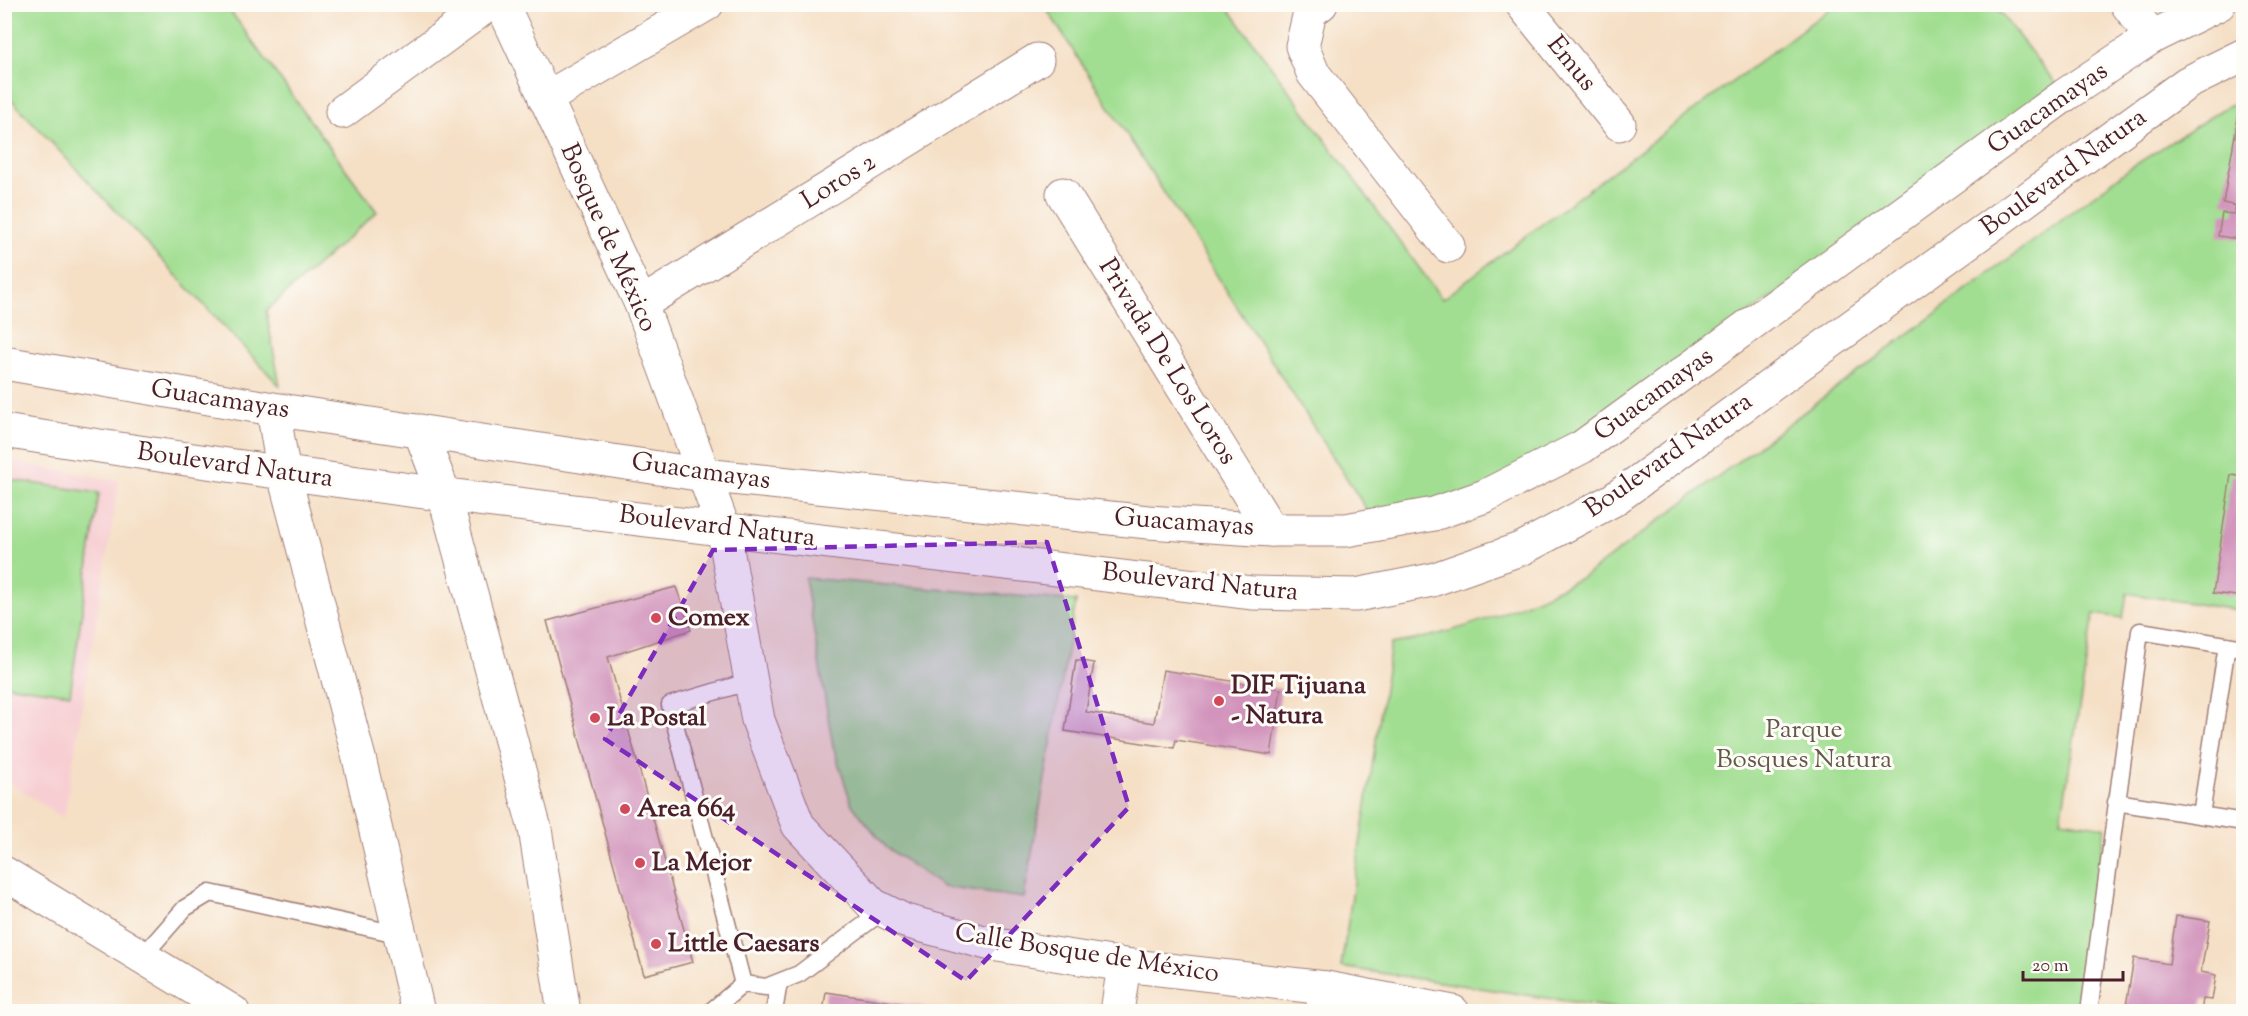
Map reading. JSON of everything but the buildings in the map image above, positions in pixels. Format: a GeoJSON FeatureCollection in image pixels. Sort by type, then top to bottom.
{"type":"FeatureCollection","features":[{"type":"Feature","properties":{"kind":"street"},"geometry":{"type":"LineString","coordinates":[[342,112],[489,4]]}},
{"type":"Feature","properties":{"kind":"street","name":"Bosque de México"},"geometry":{"type":"LineString","coordinates":[[502,4],[641,304],[704,475]]}},
{"type":"Feature","properties":{"kind":"street"},"geometry":{"type":"LineString","coordinates":[[545,99],[706,4]]}},
{"type":"Feature","properties":{"kind":"street"},"geometry":{"type":"LineString","coordinates":[[1321,4],[1310,12],[1302,46],[1313,73],[1448,246]]}},
{"type":"Feature","properties":{"kind":"street","name":"Emus"},"geometry":{"type":"LineString","coordinates":[[1522,4],[1619,124]]}},
{"type":"Feature","properties":{"kind":"street"},"geometry":{"type":"LineString","coordinates":[[2127,4],[2152,37]]}},
{"type":"Feature","properties":{"kind":"street","name":"Guacamayas"},"geometry":{"type":"LineString","coordinates":[[4,363],[273,410],[704,475],[1148,522],[1271,530],[1346,530],[1434,514],[1485,496],[1582,447],[2065,95],[2152,37],[2218,4]]}},
{"type":"Feature","properties":{"kind":"street","name":"Boulevard Natura"},"geometry":{"type":"LineString","coordinates":[[4,431],[284,475],[1252,592],[1356,595],[1432,580],[1523,548],[1613,500],[2187,83],[2244,55]]}},
{"type":"Feature","properties":{"kind":"street","name":"Loros 2"},"geometry":{"type":"LineString","coordinates":[[641,304],[1037,60]]}},
{"type":"Feature","properties":{"kind":"street","name":"Privada De Los Loros"},"geometry":{"type":"LineString","coordinates":[[1064,194],[1271,530]]}},
{"type":"Feature","properties":{"kind":"street"},"geometry":{"type":"LineString","coordinates":[[273,410],[284,475],[359,758],[418,1011]]}},
{"type":"Feature","properties":{"kind":"street"},"geometry":{"type":"LineString","coordinates":[[420,431],[444,494],[535,829],[564,1011]]}},
{"type":"Feature","properties":{"kind":"street","name":"Calle Bosque de México"},"geometry":{"type":"LineString","coordinates":[[704,475],[723,527],[758,720],[798,825],[873,905],[905,921],[992,944],[1324,1000],[1453,1011]]}},
{"type":"Feature","properties":{"kind":"street"},"geometry":{"type":"LineString","coordinates":[[4,873],[233,1011]]}},
{"type":"Feature","properties":{"kind":"street"},"geometry":{"type":"LineString","coordinates":[[1117,1011],[1124,965]]}},
{"type":"Feature","properties":{"kind":"lane"},"geometry":{"type":"LineString","coordinates":[[2089,1011],[2140,631],[2235,646],[2201,815]]}},
{"type":"Feature","properties":{"kind":"lane"},"geometry":{"type":"LineString","coordinates":[[743,984],[670,705],[751,681]]}},
{"type":"Feature","properties":{"kind":"lane"},"geometry":{"type":"LineString","coordinates":[[2116,802],[2244,822]]}},
{"type":"Feature","properties":{"kind":"lane"},"geometry":{"type":"LineString","coordinates":[[142,957],[185,908],[210,893],[402,935]]}},
{"type":"Feature","properties":{"kind":"lane"},"geometry":{"type":"LineString","coordinates":[[710,1011],[743,984],[765,987],[799,974],[884,910]]}},
{"type":"Feature","properties":{"kind":"lane"},"geometry":{"type":"LineString","coordinates":[[774,1011],[779,982]]}},
{"type":"Feature","properties":{"kind":"highlighted area"},"geometry":{"type":"Polygon","coordinates":[[[1047,542],[1129,807],[966,981],[605,739],[713,550],[1047,542]]]}},
{"type":"Feature","properties":{"kind":"shaded area"},"geometry":{"type":"Polygon","coordinates":[[[4,460],[119,481],[64,818],[5,780],[4,460]]]}},
{"type":"Feature","properties":{"kind":"green space"},"geometry":{"type":"Polygon","coordinates":[[[5,4],[226,5],[377,212],[266,311],[280,386],[5,93],[5,4]]]}},
{"type":"Feature","properties":{"kind":"green space"},"geometry":{"type":"Polygon","coordinates":[[[1044,5],[1226,5],[1442,299],[1835,5],[1994,5],[2065,95],[1485,496],[1370,515],[1044,5]]]}},
{"type":"Feature","properties":{"kind":"green space","name":"Parque Bosques Natura"},"geometry":{"type":"Polygon","coordinates":[[[2243,100],[2243,611],[2127,593],[2123,618],[2094,614],[2061,820],[2105,827],[2079,1011],[1633,1011],[1341,967],[1391,644],[1442,633],[1490,618],[1585,576],[2130,168],[2226,107],[2243,100]]]}},
{"type":"Feature","properties":{"kind":"green space"},"geometry":{"type":"Polygon","coordinates":[[[5,479],[99,493],[70,694],[5,685],[5,479]]]}},
{"type":"Feature","properties":{"kind":"green space"},"geometry":{"type":"Polygon","coordinates":[[[805,578],[1076,601],[1024,898],[943,887],[886,847],[852,805],[833,746],[805,578]]]}},
{"type":"Feature","properties":{"kind":"place","name":"Comex"},"geometry":{"type":"Point","coordinates":[656,618]}},
{"type":"Feature","properties":{"kind":"place","name":"DIF Tijuana - Natura"},"geometry":{"type":"Point","coordinates":[1219,701]}},
{"type":"Feature","properties":{"kind":"place","name":"La Postal"},"geometry":{"type":"Point","coordinates":[595,718]}},
{"type":"Feature","properties":{"kind":"place","name":"Area 664"},"geometry":{"type":"Point","coordinates":[625,809]}},
{"type":"Feature","properties":{"kind":"place","name":"La Mejor"},"geometry":{"type":"Point","coordinates":[640,863]}},
{"type":"Feature","properties":{"kind":"place","name":"Little Caesars"},"geometry":{"type":"Point","coordinates":[656,944]}}]}
